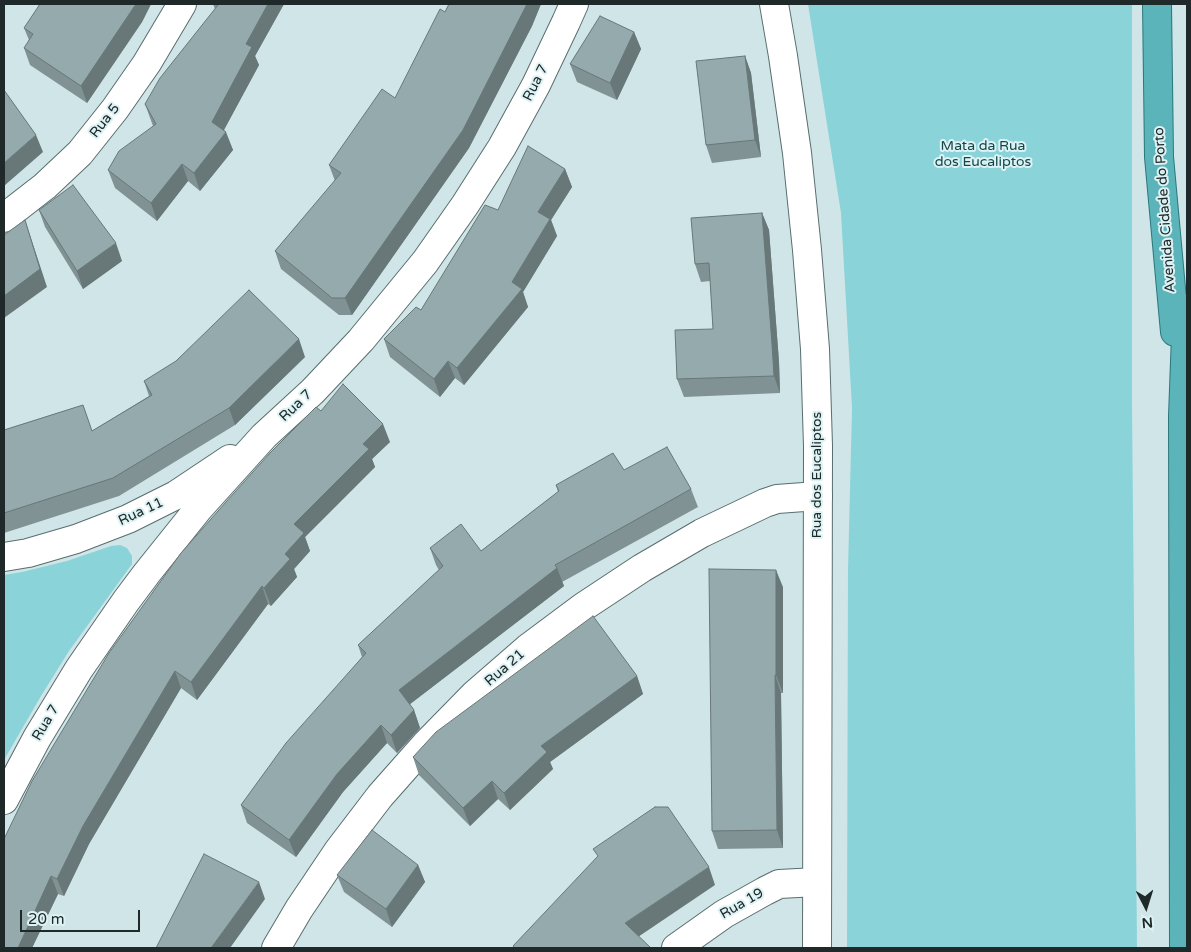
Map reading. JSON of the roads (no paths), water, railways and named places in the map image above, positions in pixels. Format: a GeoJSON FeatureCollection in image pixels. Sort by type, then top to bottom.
{"type":"FeatureCollection","features":[{"type":"Feature","properties":{"kind":"highway","name":"Avenida Cidade do Porto"},"geometry":{"type":"LineString","coordinates":[[1157,4],[1159,157],[1183,416]]}},
{"type":"Feature","properties":{"kind":"highway"},"geometry":{"type":"LineString","coordinates":[[1184,948],[1183,416],[1187,308]]}},
{"type":"Feature","properties":{"kind":"street","name":"Rua 5"},"geometry":{"type":"LineString","coordinates":[[4,218],[45,186],[80,153],[115,109],[147,63],[182,4]]}},
{"type":"Feature","properties":{"kind":"street","name":"Rua 7"},"geometry":{"type":"LineString","coordinates":[[4,800],[41,730],[79,669],[126,601],[200,508],[264,436],[313,391],[361,340],[425,262],[465,205],[502,146],[536,85],[574,4]]}},
{"type":"Feature","properties":{"kind":"street","name":"Rua dos Eucaliptos"},"geometry":{"type":"LineString","coordinates":[[774,4],[797,153],[815,349],[818,446],[817,948]]}},
{"type":"Feature","properties":{"kind":"street","name":"Rua 11"},"geometry":{"type":"LineString","coordinates":[[4,557],[28,553],[76,539],[128,519],[176,495],[264,436]]}},
{"type":"Feature","properties":{"kind":"street","name":"Rua 21"},"geometry":{"type":"LineString","coordinates":[[276,948],[299,909],[338,851],[380,796],[426,744],[475,694],[528,648],[583,607],[702,533],[777,499],[818,496]]}},
{"type":"Feature","properties":{"kind":"street","name":"Rua 19"},"geometry":{"type":"LineString","coordinates":[[676,948],[724,914],[765,890],[779,884],[817,882]]}},
{"type":"Feature","properties":{"kind":"park label","name":"Mata da Rua dos Eucaliptos"},"geometry":{"type":"Point","coordinates":[983,154]}}]}
